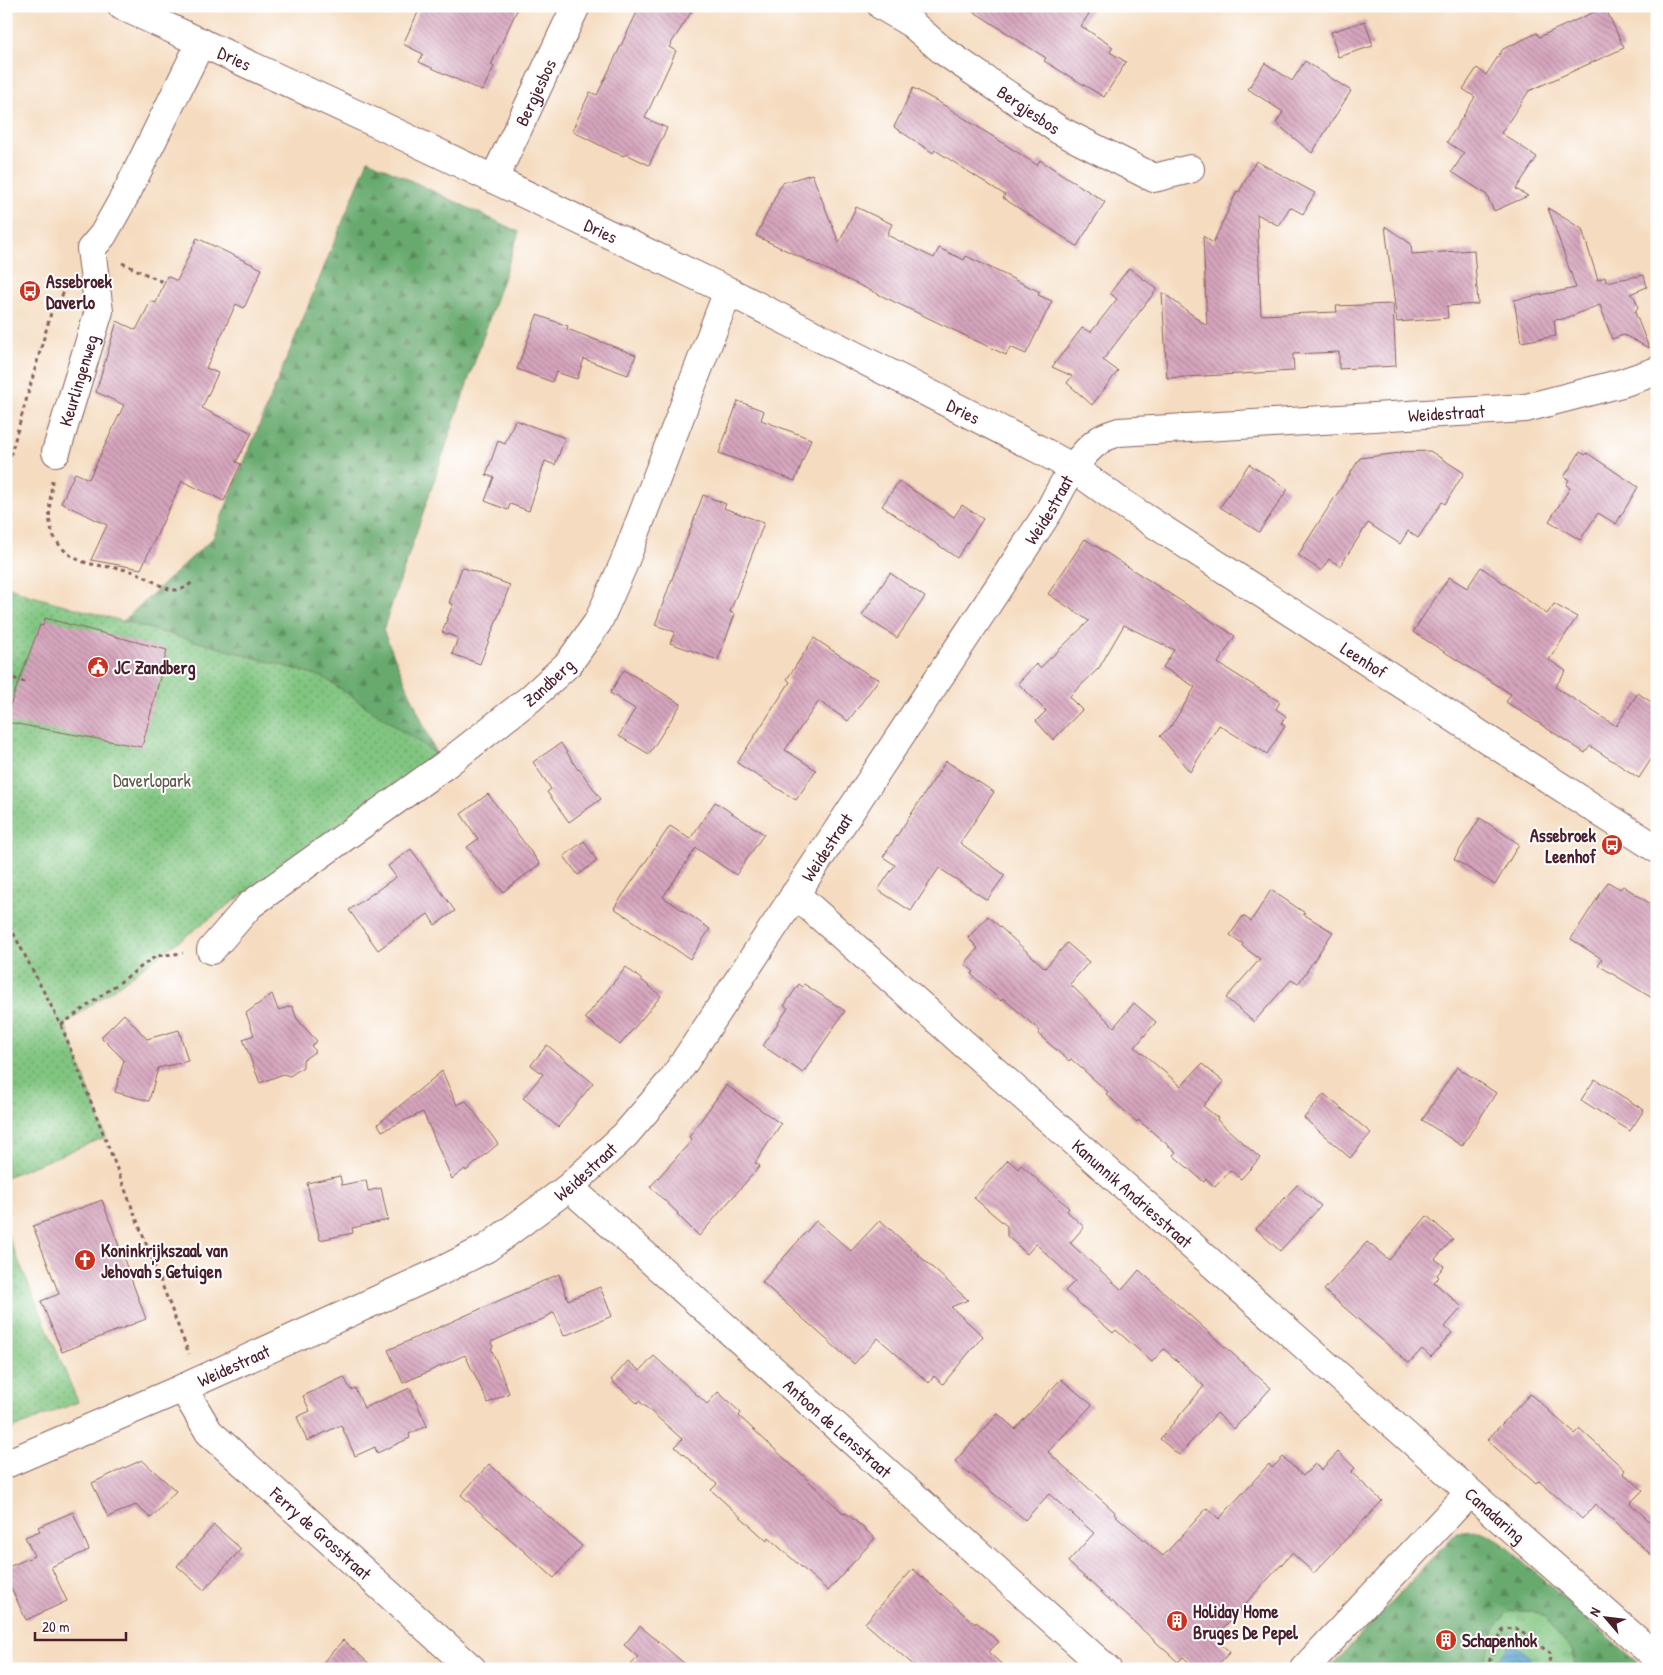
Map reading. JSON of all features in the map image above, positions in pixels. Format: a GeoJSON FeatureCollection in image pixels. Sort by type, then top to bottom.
{"type":"FeatureCollection","features":[{"type":"Feature","properties":{"kind":"street","name":"Dries"},"geometry":{"type":"LineString","coordinates":[[122,6],[494,179],[728,291],[1073,468]]}},
{"type":"Feature","properties":{"kind":"street","name":"Bergjesbos"},"geometry":{"type":"LineString","coordinates":[[494,179],[576,6]]}},
{"type":"Feature","properties":{"kind":"street","name":"Bergjesbos"},"geometry":{"type":"LineString","coordinates":[[882,6],[912,24],[942,50],[1058,130],[1154,178],[1190,169]]}},
{"type":"Feature","properties":{"kind":"street"},"geometry":{"type":"LineString","coordinates":[[91,249],[103,235],[126,194],[201,42]]}},
{"type":"Feature","properties":{"kind":"street","name":"Keurlingenweg"},"geometry":{"type":"LineString","coordinates":[[56,452],[99,311],[91,249]]}},
{"type":"Feature","properties":{"kind":"street","name":"Zandberg"},"geometry":{"type":"LineString","coordinates":[[212,950],[250,905],[445,765],[531,698],[568,663],[598,622],[624,563],[728,291]]}},
{"type":"Feature","properties":{"kind":"street","name":"Weidestraat"},"geometry":{"type":"LineString","coordinates":[[6,1464],[192,1383],[439,1272],[487,1248],[569,1187],[625,1135],[673,1079],[1049,511],[1073,468],[1084,454],[1102,438],[1119,432],[1526,408],[1622,383],[1657,371]]}},
{"type":"Feature","properties":{"kind":"street","name":"Leenhof"},"geometry":{"type":"LineString","coordinates":[[1073,468],[1128,507],[1657,849]]}},
{"type":"Feature","properties":{"kind":"street","name":"Kanunnik Andriesstraat"},"geometry":{"type":"LineString","coordinates":[[795,894],[1469,1493]]}},
{"type":"Feature","properties":{"kind":"street","name":"Antoon de Lensstraat"},"geometry":{"type":"LineString","coordinates":[[569,1187],[1107,1669]]}},
{"type":"Feature","properties":{"kind":"street","name":"Ferry de Grosstraat"},"geometry":{"type":"LineString","coordinates":[[192,1383],[209,1432],[472,1669]]}},
{"type":"Feature","properties":{"kind":"street","name":"Canadaring"},"geometry":{"type":"LineString","coordinates":[[1304,1669],[1469,1493],[1657,1658]]}},
{"type":"Feature","properties":{"kind":"path"},"geometry":{"type":"LineString","coordinates":[[6,471],[51,313],[91,249],[164,283]]}},
{"type":"Feature","properties":{"kind":"path"},"geometry":{"type":"LineString","coordinates":[[56,452],[49,520],[54,538],[66,552],[88,564],[136,573],[174,590],[183,588],[193,582]]}},
{"type":"Feature","properties":{"kind":"path"},"geometry":{"type":"LineString","coordinates":[[6,676],[28,684]]}},
{"type":"Feature","properties":{"kind":"path"},"geometry":{"type":"LineString","coordinates":[[6,919],[61,1025],[189,1354],[192,1383]]}},
{"type":"Feature","properties":{"kind":"path"},"geometry":{"type":"LineString","coordinates":[[61,1025],[156,956],[212,950]]}},
{"type":"Feature","properties":{"kind":"path"},"geometry":{"type":"LineString","coordinates":[[1486,1669],[1503,1629],[1516,1628],[1550,1654],[1548,1669]]}},
{"type":"Feature","properties":{"kind":"green space"},"geometry":{"type":"Polygon","coordinates":[[[368,160],[519,232],[383,630],[436,754],[323,677],[123,621],[213,538],[368,160]]]}},
{"type":"Feature","properties":{"kind":"green space","name":"Daverlopark"},"geometry":{"type":"Polygon","coordinates":[[[6,585],[25,594],[323,677],[436,754],[65,1024],[106,1137],[6,1177],[6,585]]]}},
{"type":"Feature","properties":{"kind":"green space"},"geometry":{"type":"Polygon","coordinates":[[[6,1231],[78,1402],[6,1431],[6,1231]]]}},
{"type":"Feature","properties":{"kind":"green space"},"geometry":{"type":"Polygon","coordinates":[[[1481,1531],[1501,1542],[1644,1669],[1576,1669],[1572,1650],[1545,1618],[1533,1611],[1510,1611],[1498,1623],[1481,1669],[1329,1669],[1457,1532],[1481,1531]]]}},
{"type":"Feature","properties":{"kind":"green space"},"geometry":{"type":"Polygon","coordinates":[[[1510,1611],[1533,1611],[1545,1618],[1572,1650],[1576,1669],[1531,1669],[1532,1662],[1497,1663],[1495,1669],[1481,1669],[1498,1623],[1510,1611]]]}},
{"type":"Feature","properties":{"kind":"water"},"geometry":{"type":"Polygon","coordinates":[[[1509,1645],[1531,1657],[1531,1669],[1495,1669],[1509,1645]]]}},
{"type":"Feature","properties":{"kind":"building"},"geometry":{"type":"Polygon","coordinates":[[[421,6],[519,6],[491,65],[494,67],[482,91],[419,62],[423,54],[403,44],[421,6]]]}},
{"type":"Feature","properties":{"kind":"building"},"geometry":{"type":"Polygon","coordinates":[[[640,6],[695,6],[669,47],[676,51],[645,118],[667,128],[649,165],[626,154],[624,156],[613,152],[572,131],[590,92],[597,95],[640,6]]]}},
{"type":"Feature","properties":{"kind":"building"},"geometry":{"type":"Polygon","coordinates":[[[965,6],[1094,6],[1081,26],[1113,47],[1110,52],[1126,62],[1104,97],[1044,61],[1046,58],[965,6]]]}},
{"type":"Feature","properties":{"kind":"building"},"geometry":{"type":"Polygon","coordinates":[[[1605,7],[1624,48],[1529,91],[1501,133],[1537,157],[1516,189],[1528,196],[1494,211],[1486,194],[1452,172],[1464,153],[1447,142],[1475,97],[1463,89],[1477,68],[1486,75],[1503,49],[1537,33],[1539,37],[1605,7]]]}},
{"type":"Feature","properties":{"kind":"building"},"geometry":{"type":"Polygon","coordinates":[[[1365,21],[1373,46],[1338,57],[1331,32],[1365,21]]]}},
{"type":"Feature","properties":{"kind":"building"},"geometry":{"type":"Polygon","coordinates":[[[1305,61],[1351,91],[1312,153],[1276,123],[1283,112],[1248,89],[1265,63],[1292,81],[1305,61]]]}},
{"type":"Feature","properties":{"kind":"building"},"geometry":{"type":"Polygon","coordinates":[[[913,88],[942,104],[1037,165],[1040,160],[1105,202],[1077,246],[1003,198],[1005,195],[935,150],[933,153],[894,127],[913,88]]]}},
{"type":"Feature","properties":{"kind":"building"},"geometry":{"type":"Polygon","coordinates":[[[1256,161],[1315,193],[1303,214],[1290,207],[1279,226],[1257,214],[1261,315],[1337,312],[1336,306],[1393,304],[1396,366],[1339,369],[1339,352],[1293,354],[1294,371],[1167,378],[1162,292],[1207,326],[1203,236],[1213,243],[1237,191],[1239,192],[1256,161]]]}},
{"type":"Feature","properties":{"kind":"building"},"geometry":{"type":"Polygon","coordinates":[[[812,174],[839,243],[856,207],[892,224],[887,235],[934,258],[939,248],[964,260],[966,256],[1040,292],[1038,295],[1052,301],[1026,354],[1010,347],[1006,355],[756,236],[782,183],[812,174]]]}},
{"type":"Feature","properties":{"kind":"building"},"geometry":{"type":"Polygon","coordinates":[[[1548,208],[1582,229],[1598,280],[1605,277],[1606,282],[1644,275],[1647,287],[1630,294],[1635,298],[1638,307],[1635,312],[1649,348],[1624,335],[1612,339],[1600,305],[1563,319],[1554,320],[1556,336],[1521,342],[1514,300],[1576,288],[1548,208]]]}},
{"type":"Feature","properties":{"kind":"building"},"geometry":{"type":"Polygon","coordinates":[[[1385,226],[1411,244],[1412,254],[1474,250],[1478,304],[1447,306],[1448,318],[1397,322],[1385,226]]]}},
{"type":"Feature","properties":{"kind":"building"},"geometry":{"type":"Polygon","coordinates":[[[197,238],[262,269],[244,308],[236,304],[206,368],[218,373],[202,408],[252,433],[236,462],[241,464],[224,501],[182,481],[141,569],[91,560],[107,525],[61,503],[75,473],[89,479],[124,405],[96,392],[117,321],[136,330],[151,301],[156,303],[167,276],[177,281],[197,238]]]}},
{"type":"Feature","properties":{"kind":"building"},"geometry":{"type":"Polygon","coordinates":[[[1129,268],[1157,289],[1103,360],[1118,371],[1092,405],[1067,383],[1072,376],[1052,367],[1082,328],[1091,332],[1117,299],[1110,293],[1129,268]]]}},
{"type":"Feature","properties":{"kind":"building"},"geometry":{"type":"Polygon","coordinates":[[[537,315],[568,326],[567,329],[636,355],[628,375],[584,359],[577,379],[556,372],[552,382],[517,369],[537,315]]]}},
{"type":"Feature","properties":{"kind":"building"},"geometry":{"type":"Polygon","coordinates":[[[738,401],[764,411],[761,420],[811,439],[795,481],[719,453],[738,401]]]}},
{"type":"Feature","properties":{"kind":"building"},"geometry":{"type":"Polygon","coordinates":[[[515,420],[565,438],[555,465],[545,461],[529,511],[510,504],[508,510],[485,501],[494,477],[486,475],[498,441],[505,444],[515,420]]]}},
{"type":"Feature","properties":{"kind":"building"},"geometry":{"type":"Polygon","coordinates":[[[1430,451],[1464,473],[1445,504],[1442,502],[1418,538],[1408,531],[1400,544],[1368,523],[1340,566],[1329,559],[1321,571],[1298,555],[1360,458],[1400,452],[1430,451]]]}},
{"type":"Feature","properties":{"kind":"building"},"geometry":{"type":"Polygon","coordinates":[[[1580,452],[1585,455],[1587,453],[1638,487],[1616,524],[1598,513],[1580,540],[1549,521],[1570,488],[1566,485],[1569,480],[1564,477],[1580,452]]]}},
{"type":"Feature","properties":{"kind":"building"},"geometry":{"type":"Polygon","coordinates":[[[1249,464],[1288,489],[1259,532],[1220,507],[1249,464]]]}},
{"type":"Feature","properties":{"kind":"building"},"geometry":{"type":"Polygon","coordinates":[[[899,481],[954,517],[962,505],[983,519],[957,558],[882,506],[899,481]]]}},
{"type":"Feature","properties":{"kind":"building"},"geometry":{"type":"Polygon","coordinates":[[[703,495],[726,504],[724,508],[764,523],[730,612],[735,614],[718,660],[670,643],[675,632],[655,625],[703,495]]]}},
{"type":"Feature","properties":{"kind":"building"},"geometry":{"type":"Polygon","coordinates":[[[1085,539],[1235,636],[1218,663],[1280,702],[1276,709],[1286,716],[1281,723],[1285,726],[1267,754],[1219,725],[1190,772],[1160,736],[1172,725],[1195,687],[1163,667],[1174,650],[1124,625],[1099,668],[1069,697],[1082,710],[1053,740],[1036,721],[1046,711],[1018,683],[1036,664],[1040,668],[1089,621],[1048,594],[1085,539]]]}},
{"type":"Feature","properties":{"kind":"building"},"geometry":{"type":"Polygon","coordinates":[[[462,567],[510,585],[480,664],[452,654],[458,638],[442,632],[453,604],[449,603],[462,567]]]}},
{"type":"Feature","properties":{"kind":"building"},"geometry":{"type":"Polygon","coordinates":[[[1481,567],[1547,614],[1554,604],[1577,617],[1549,660],[1566,671],[1555,687],[1616,726],[1638,693],[1657,706],[1657,750],[1639,778],[1590,746],[1585,753],[1506,702],[1511,694],[1413,632],[1449,577],[1467,588],[1481,567]]]}},
{"type":"Feature","properties":{"kind":"building"},"geometry":{"type":"Polygon","coordinates":[[[890,573],[925,597],[897,638],[862,615],[890,573]]]}},
{"type":"Feature","properties":{"kind":"building","name":"JC Zandberg"},"geometry":{"type":"Polygon","coordinates":[[[45,618],[167,650],[142,747],[6,722],[6,716],[40,625],[43,626],[45,618]]]}},
{"type":"Feature","properties":{"kind":"building"},"geometry":{"type":"Polygon","coordinates":[[[814,638],[869,675],[879,679],[848,721],[819,701],[785,750],[816,770],[796,800],[737,763],[790,682],[787,679],[814,638]]]}},
{"type":"Feature","properties":{"kind":"building"},"geometry":{"type":"Polygon","coordinates":[[[624,670],[681,704],[649,754],[619,736],[635,709],[610,693],[624,670]]]}},
{"type":"Feature","properties":{"kind":"building"},"geometry":{"type":"Polygon","coordinates":[[[561,743],[578,770],[601,799],[569,822],[547,792],[551,789],[533,762],[561,743]]]}},
{"type":"Feature","properties":{"kind":"building"},"geometry":{"type":"Polygon","coordinates":[[[946,761],[994,792],[960,843],[1005,875],[987,900],[939,868],[911,911],[878,890],[895,865],[883,857],[946,761]]]}},
{"type":"Feature","properties":{"kind":"building"},"geometry":{"type":"Polygon","coordinates":[[[488,794],[540,864],[503,892],[467,847],[478,839],[461,814],[488,794]]]}},
{"type":"Feature","properties":{"kind":"building"},"geometry":{"type":"Polygon","coordinates":[[[715,802],[764,834],[736,875],[696,848],[663,897],[710,929],[690,959],[614,908],[670,826],[690,839],[715,802]]]}},
{"type":"Feature","properties":{"kind":"building"},"geometry":{"type":"Polygon","coordinates":[[[1480,818],[1519,844],[1495,885],[1454,859],[1480,818]]]}},
{"type":"Feature","properties":{"kind":"building"},"geometry":{"type":"Polygon","coordinates":[[[584,841],[597,861],[578,875],[564,856],[584,841]]]}},
{"type":"Feature","properties":{"kind":"building"},"geometry":{"type":"Polygon","coordinates":[[[411,849],[455,911],[435,925],[428,914],[378,950],[349,910],[396,877],[388,866],[411,849]]]}},
{"type":"Feature","properties":{"kind":"building"},"geometry":{"type":"Polygon","coordinates":[[[1608,882],[1620,889],[1623,886],[1657,908],[1657,1001],[1598,965],[1602,959],[1571,939],[1608,882]]]}},
{"type":"Feature","properties":{"kind":"building"},"geometry":{"type":"Polygon","coordinates":[[[1271,890],[1305,913],[1303,914],[1333,932],[1298,984],[1291,980],[1254,1022],[1226,998],[1260,959],[1230,935],[1243,916],[1251,921],[1271,890]]]}},
{"type":"Feature","properties":{"kind":"building"},"geometry":{"type":"Polygon","coordinates":[[[988,916],[1045,968],[1067,943],[1089,962],[1070,984],[1114,1027],[1134,1003],[1156,1022],[1135,1047],[1181,1086],[1202,1064],[1224,1082],[1203,1106],[1260,1158],[1241,1179],[1230,1170],[1215,1187],[1206,1179],[1204,1182],[1173,1155],[1176,1152],[1138,1120],[1137,1122],[1106,1094],[1108,1092],[1071,1059],[1069,1061],[1038,1034],[1040,1031],[1003,998],[1001,1001],[971,974],[974,972],[965,964],[978,948],[968,938],[988,916]]]}},
{"type":"Feature","properties":{"kind":"building"},"geometry":{"type":"Polygon","coordinates":[[[626,967],[661,996],[620,1045],[585,1018],[626,967]]]}},
{"type":"Feature","properties":{"kind":"building"},"geometry":{"type":"Polygon","coordinates":[[[799,984],[803,987],[804,984],[845,1011],[803,1073],[763,1046],[788,1008],[784,1006],[799,984]]]}},
{"type":"Feature","properties":{"kind":"building"},"geometry":{"type":"Polygon","coordinates":[[[272,994],[278,1010],[292,1006],[297,1019],[317,1041],[311,1046],[316,1051],[303,1060],[303,1067],[290,1076],[283,1074],[260,1083],[243,1039],[254,1035],[246,1013],[272,994]]]}},
{"type":"Feature","properties":{"kind":"building"},"geometry":{"type":"Polygon","coordinates":[[[124,1014],[147,1039],[179,1030],[188,1061],[158,1068],[149,1101],[115,1092],[124,1060],[101,1037],[124,1014]]]}},
{"type":"Feature","properties":{"kind":"building"},"geometry":{"type":"Polygon","coordinates":[[[547,1045],[593,1083],[558,1127],[523,1098],[543,1074],[531,1065],[547,1045]]]}},
{"type":"Feature","properties":{"kind":"building"},"geometry":{"type":"Polygon","coordinates":[[[1457,1067],[1496,1093],[1462,1146],[1422,1120],[1457,1067]]]}},
{"type":"Feature","properties":{"kind":"building"},"geometry":{"type":"Polygon","coordinates":[[[442,1071],[457,1105],[466,1101],[498,1144],[466,1171],[465,1169],[452,1179],[423,1112],[382,1131],[378,1124],[442,1071]]]}},
{"type":"Feature","properties":{"kind":"building"},"geometry":{"type":"Polygon","coordinates":[[[1595,1079],[1644,1110],[1630,1131],[1581,1100],[1595,1079]]]}},
{"type":"Feature","properties":{"kind":"building"},"geometry":{"type":"Polygon","coordinates":[[[726,1085],[781,1124],[755,1163],[760,1166],[699,1236],[650,1187],[692,1140],[689,1137],[726,1085]]]}},
{"type":"Feature","properties":{"kind":"building"},"geometry":{"type":"Polygon","coordinates":[[[1324,1094],[1371,1133],[1350,1158],[1304,1118],[1324,1094]]]}},
{"type":"Feature","properties":{"kind":"building"},"geometry":{"type":"Polygon","coordinates":[[[1008,1160],[1018,1169],[1021,1165],[1069,1208],[1067,1211],[1084,1227],[1070,1243],[1122,1290],[1139,1270],[1271,1388],[1234,1429],[1217,1413],[1179,1455],[1160,1439],[1204,1386],[1164,1349],[1152,1362],[1116,1330],[1113,1333],[1065,1291],[1075,1281],[1036,1244],[1027,1254],[1007,1236],[1007,1226],[974,1198],[1008,1160]]]}},
{"type":"Feature","properties":{"kind":"building"},"geometry":{"type":"Polygon","coordinates":[[[340,1176],[342,1185],[366,1180],[368,1191],[381,1188],[388,1220],[352,1228],[353,1233],[320,1240],[307,1183],[340,1176]]]}},
{"type":"Feature","properties":{"kind":"building"},"geometry":{"type":"Polygon","coordinates":[[[1297,1185],[1321,1206],[1280,1251],[1256,1229],[1297,1185]]]}},
{"type":"Feature","properties":{"kind":"building","name":"Koninkrijkszaal van Jehovah's Getuigen"},"geometry":{"type":"Polygon","coordinates":[[[102,1200],[146,1319],[62,1352],[41,1301],[59,1294],[33,1226],[102,1200]]]}},
{"type":"Feature","properties":{"kind":"building"},"geometry":{"type":"Polygon","coordinates":[[[1427,1216],[1453,1239],[1435,1259],[1444,1266],[1437,1275],[1439,1277],[1434,1282],[1462,1307],[1445,1327],[1452,1333],[1431,1357],[1422,1349],[1409,1363],[1324,1290],[1367,1242],[1389,1260],[1427,1216]]]}},
{"type":"Feature","properties":{"kind":"building"},"geometry":{"type":"Polygon","coordinates":[[[880,1220],[968,1300],[951,1307],[983,1336],[943,1384],[934,1376],[929,1383],[878,1338],[854,1364],[762,1282],[816,1221],[851,1251],[880,1220]]]}},
{"type":"Feature","properties":{"kind":"building"},"geometry":{"type":"Polygon","coordinates":[[[559,1274],[568,1300],[600,1287],[612,1316],[564,1336],[554,1312],[543,1319],[491,1342],[493,1347],[491,1348],[509,1393],[488,1403],[465,1355],[403,1383],[388,1350],[559,1274]]]}},
{"type":"Feature","properties":{"kind":"building"},"geometry":{"type":"Polygon","coordinates":[[[654,1356],[707,1404],[718,1392],[741,1413],[739,1416],[844,1514],[846,1513],[875,1538],[828,1591],[769,1538],[767,1541],[711,1490],[717,1484],[675,1447],[682,1439],[639,1401],[637,1403],[611,1380],[628,1361],[640,1371],[654,1356]]]}},
{"type":"Feature","properties":{"kind":"building"},"geometry":{"type":"Polygon","coordinates":[[[344,1377],[351,1390],[355,1388],[364,1408],[410,1388],[427,1426],[409,1434],[410,1438],[377,1453],[375,1447],[355,1456],[341,1425],[307,1441],[297,1417],[310,1411],[303,1396],[344,1377]]]}},
{"type":"Feature","properties":{"kind":"building"},"geometry":{"type":"Polygon","coordinates":[[[1061,1379],[1092,1405],[1048,1452],[1115,1512],[1114,1514],[1163,1556],[1207,1508],[1219,1519],[1269,1464],[1272,1468],[1283,1457],[1303,1476],[1315,1464],[1321,1470],[1338,1452],[1355,1468],[1351,1472],[1382,1501],[1314,1573],[1292,1553],[1214,1638],[1230,1652],[1214,1669],[1196,1669],[1183,1657],[1178,1662],[1068,1562],[1094,1533],[1049,1494],[1025,1520],[955,1461],[998,1414],[1015,1429],[1061,1379]]]}},
{"type":"Feature","properties":{"kind":"building"},"geometry":{"type":"Polygon","coordinates":[[[1530,1394],[1575,1434],[1580,1429],[1625,1470],[1623,1473],[1643,1490],[1630,1503],[1657,1528],[1657,1560],[1595,1504],[1582,1519],[1539,1481],[1536,1484],[1487,1440],[1530,1394]]]}},
{"type":"Feature","properties":{"kind":"building"},"geometry":{"type":"Polygon","coordinates":[[[142,1460],[176,1491],[151,1518],[136,1505],[108,1517],[92,1483],[142,1460]]]}},
{"type":"Feature","properties":{"kind":"building"},"geometry":{"type":"Polygon","coordinates":[[[489,1464],[582,1546],[554,1578],[461,1495],[489,1464]]]}},
{"type":"Feature","properties":{"kind":"building"},"geometry":{"type":"Polygon","coordinates":[[[73,1512],[89,1550],[51,1567],[67,1601],[26,1620],[6,1577],[6,1568],[34,1556],[25,1537],[40,1531],[38,1527],[73,1512]]]}},
{"type":"Feature","properties":{"kind":"building"},"geometry":{"type":"Polygon","coordinates":[[[214,1525],[241,1549],[204,1590],[177,1566],[214,1525]]]}},
{"type":"Feature","properties":{"kind":"building"},"geometry":{"type":"Polygon","coordinates":[[[913,1569],[975,1624],[976,1622],[999,1642],[988,1652],[1007,1669],[918,1669],[865,1623],[913,1569]]]}},
{"type":"Feature","properties":{"kind":"building"},"geometry":{"type":"Polygon","coordinates":[[[640,1626],[691,1669],[627,1669],[638,1657],[624,1645],[640,1626]]]}},
{"type":"Feature","properties":{"kind":"building"},"geometry":{"type":"Polygon","coordinates":[[[343,1640],[375,1669],[317,1669],[343,1640]]]}},
{"type":"Feature","properties":{"kind":"place","name":"Assebroek Daverlo"},"geometry":{"type":"Point","coordinates":[30,291]}},
{"type":"Feature","properties":{"kind":"place","name":"JC Zandberg"},"geometry":{"type":"Point","coordinates":[98,667]}},
{"type":"Feature","properties":{"kind":"place","name":"Assebroek Leenhof"},"geometry":{"type":"Point","coordinates":[1612,845]}},
{"type":"Feature","properties":{"kind":"place","name":"Koninkrijkszaal van Jehovah's Getuigen"},"geometry":{"type":"Point","coordinates":[85,1260]}},
{"type":"Feature","properties":{"kind":"place","name":"Holiday Home Bruges De Pepel"},"geometry":{"type":"Point","coordinates":[1177,1621]}},
{"type":"Feature","properties":{"kind":"place","name":"Schapenhok"},"geometry":{"type":"Point","coordinates":[1446,1640]}}]}
